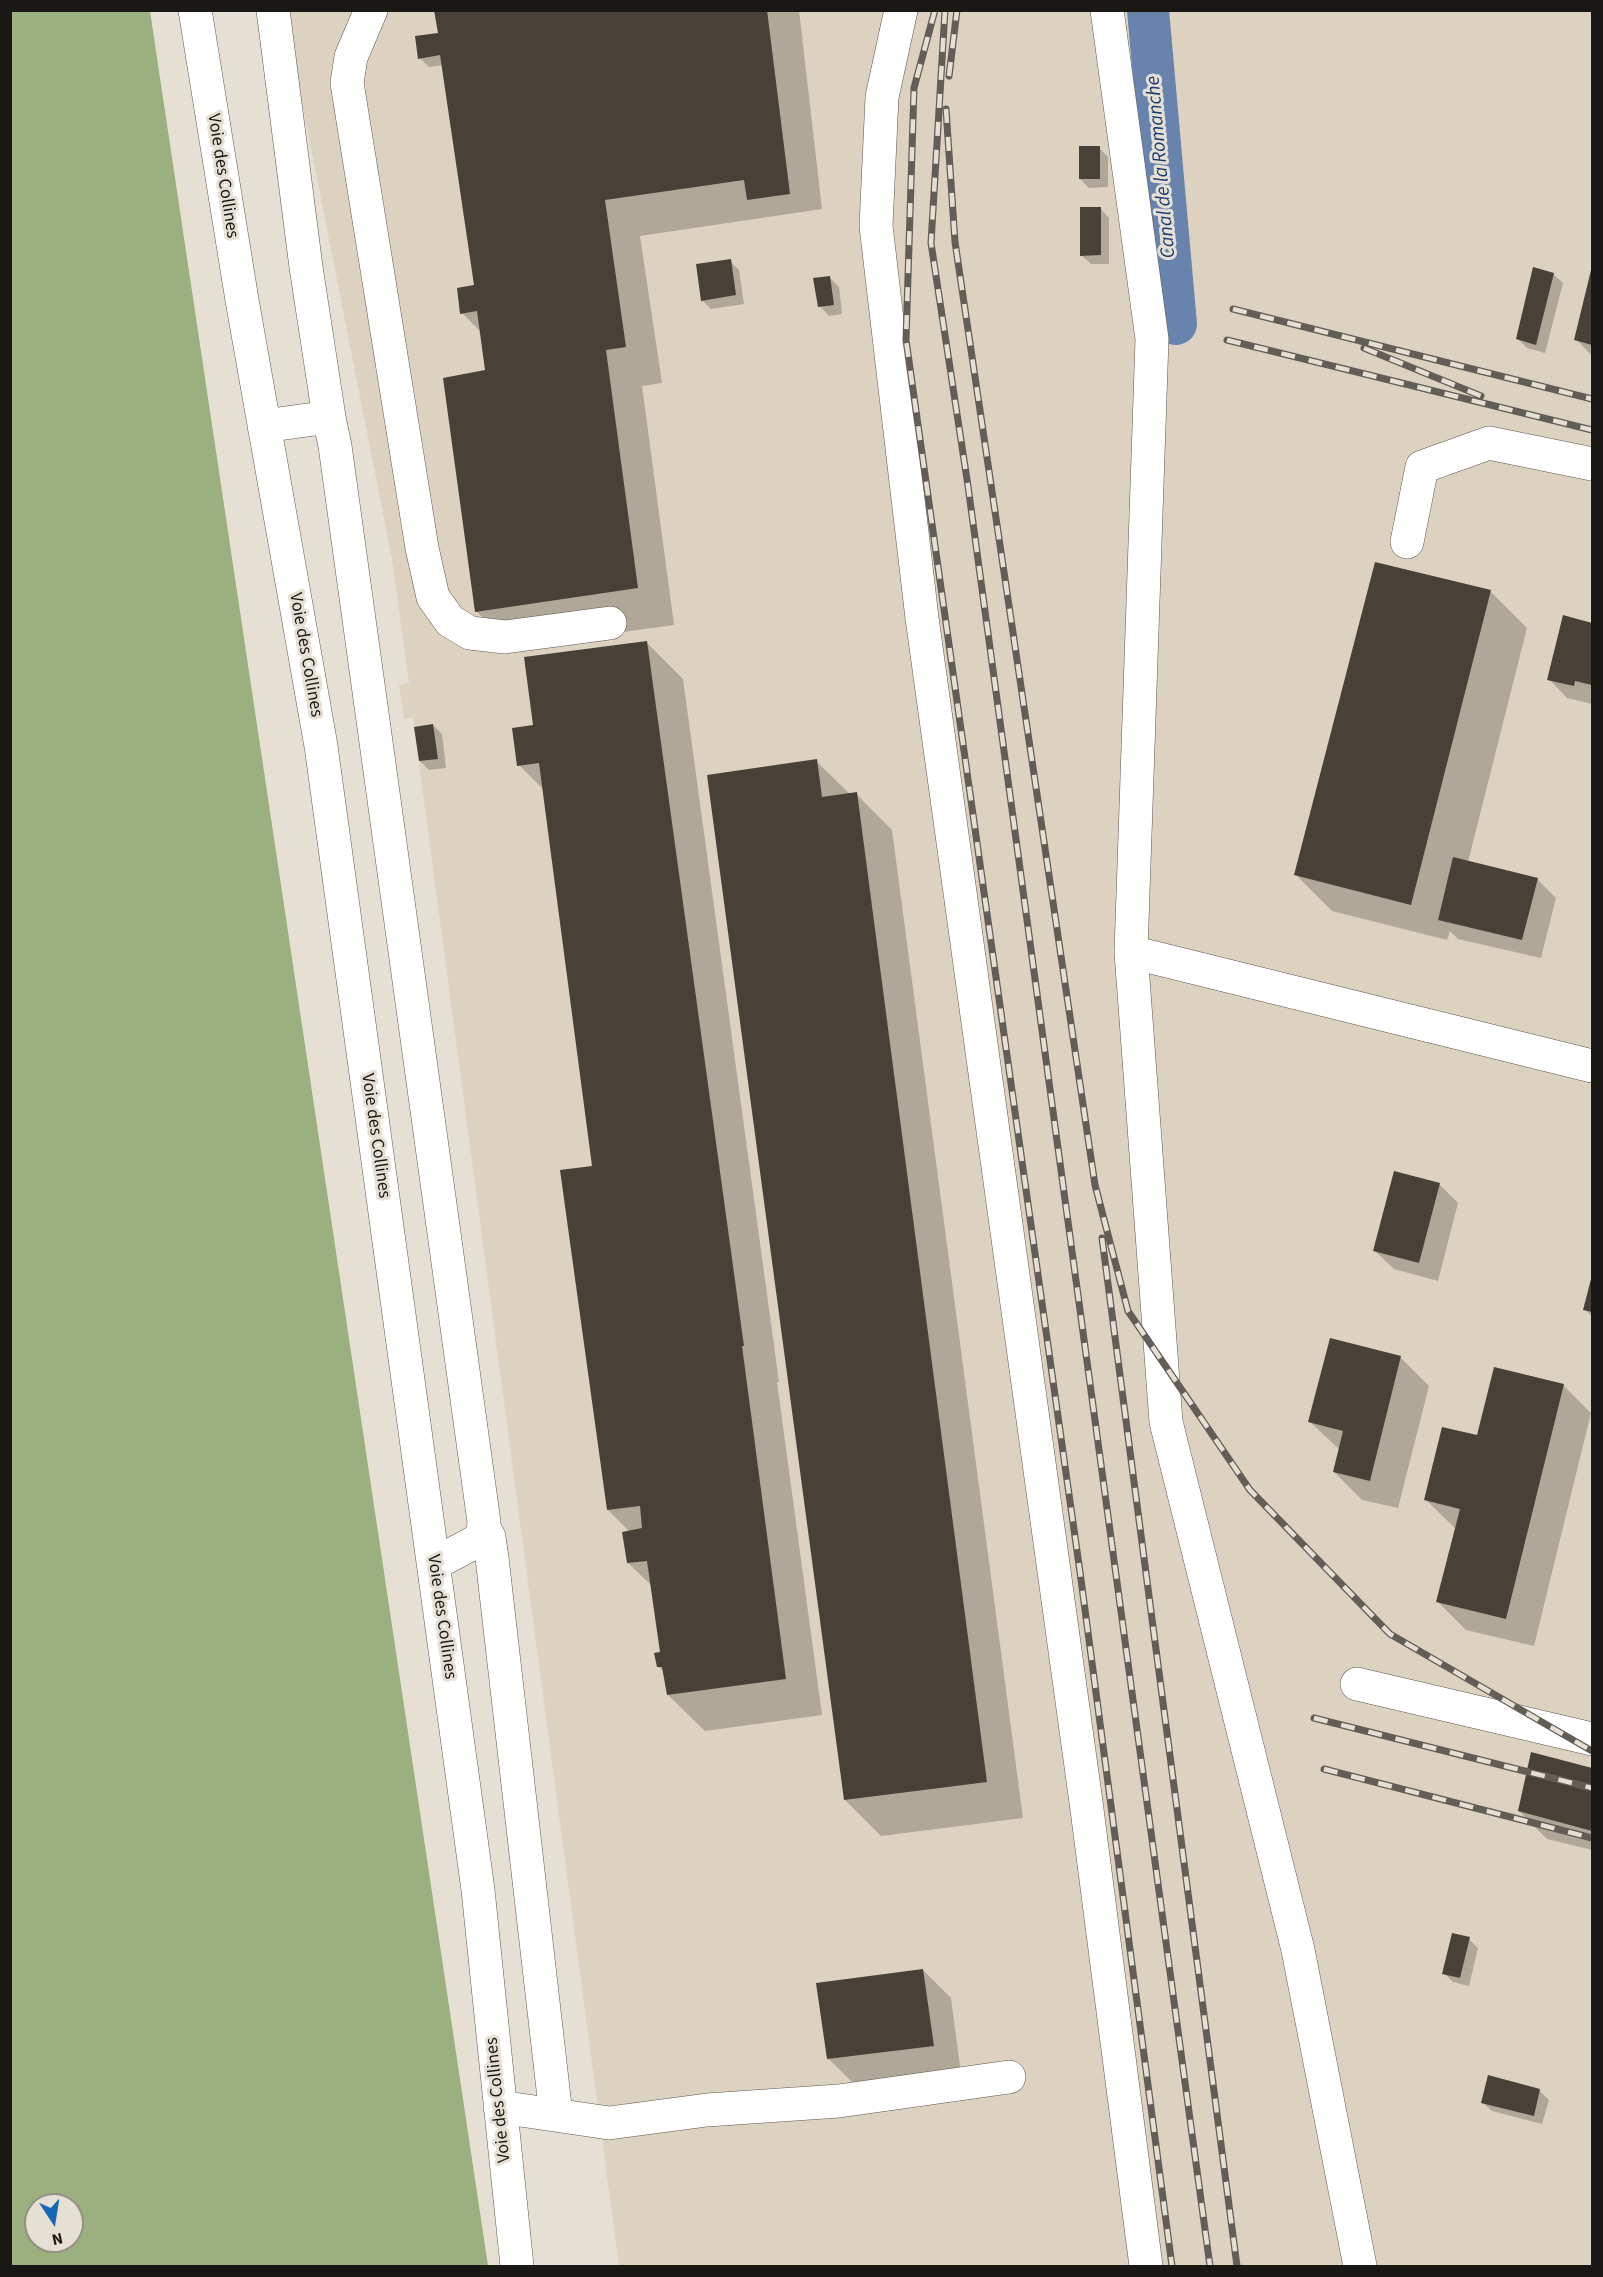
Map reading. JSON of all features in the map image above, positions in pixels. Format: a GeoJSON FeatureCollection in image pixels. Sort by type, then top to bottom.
{"type":"FeatureCollection","features":[{"type":"Feature","properties":{"kind":"street","name":"Voie des Collines"},"geometry":{"type":"LineString","coordinates":[[195,10],[264,426],[321,746],[478,1890],[517,2266]]}},
{"type":"Feature","properties":{"kind":"street"},"geometry":{"type":"LineString","coordinates":[[273,10],[306,267],[370,694],[484,1528],[489,1537],[492,1558],[556,2115]]}},
{"type":"Feature","properties":{"kind":"street"},"geometry":{"type":"LineString","coordinates":[[371,10],[351,57],[347,83],[422,548],[433,597],[450,621],[470,633],[506,637],[610,623]]}},
{"type":"Feature","properties":{"kind":"street"},"geometry":{"type":"LineString","coordinates":[[901,10],[882,97],[876,226],[922,618],[1086,1802],[1146,2266]]}},
{"type":"Feature","properties":{"kind":"street"},"geometry":{"type":"LineString","coordinates":[[1107,10],[1152,339],[1131,952],[1166,1422],[1298,1950],[1360,2266]]}},
{"type":"Feature","properties":{"kind":"street"},"geometry":{"type":"LineString","coordinates":[[264,426],[329,417]]}},
{"type":"Feature","properties":{"kind":"street"},"geometry":{"type":"LineString","coordinates":[[1407,543],[1422,467],[1490,443],[1593,464]]}},
{"type":"Feature","properties":{"kind":"street"},"geometry":{"type":"LineString","coordinates":[[1131,952],[1591,1059]]}},
{"type":"Feature","properties":{"kind":"street"},"geometry":{"type":"LineString","coordinates":[[434,1564],[477,1541],[484,1528]]}},
{"type":"Feature","properties":{"kind":"street"},"geometry":{"type":"LineString","coordinates":[[1357,1684],[1593,1739]]}},
{"type":"Feature","properties":{"kind":"street"},"geometry":{"type":"LineString","coordinates":[[462,1773],[515,1768]]}},
{"type":"Feature","properties":{"kind":"street"},"geometry":{"type":"LineString","coordinates":[[500,2107],[609,2123],[707,2110],[839,2101],[1009,2078]]}},
{"type":"Feature","properties":{"kind":"shaded area"},"geometry":{"type":"Polygon","coordinates":[[[284,11],[1592,11],[1592,2266],[619,2266],[413,718],[404,719],[399,685],[409,683],[392,559],[284,11]]]}},
{"type":"Feature","properties":{"kind":"green space"},"geometry":{"type":"Polygon","coordinates":[[[11,10],[150,11],[488,2266],[11,2266],[11,10]]]}},
{"type":"Feature","properties":{"kind":"building"},"geometry":{"type":"Polygon","coordinates":[[[434,10],[767,10],[790,194],[747,200],[744,180],[605,200],[626,347],[606,350],[638,588],[475,612],[443,378],[485,370],[477,311],[460,314],[457,288],[474,285],[440,55],[418,59],[415,36],[438,33],[434,10]]]}},
{"type":"Feature","properties":{"kind":"building"},"geometry":{"type":"Polygon","coordinates":[[[1079,146],[1100,146],[1100,179],[1079,179],[1079,146]]]}},
{"type":"Feature","properties":{"kind":"building"},"geometry":{"type":"Polygon","coordinates":[[[1080,207],[1101,207],[1101,255],[1080,256],[1080,207]]]}},
{"type":"Feature","properties":{"kind":"building"},"geometry":{"type":"Polygon","coordinates":[[[731,259],[736,295],[701,301],[696,264],[731,259]]]}},
{"type":"Feature","properties":{"kind":"building"},"geometry":{"type":"Polygon","coordinates":[[[1592,266],[1592,345],[1574,340],[1592,266]]]}},
{"type":"Feature","properties":{"kind":"building"},"geometry":{"type":"Polygon","coordinates":[[[1533,267],[1554,273],[1536,345],[1516,339],[1533,267]]]}},
{"type":"Feature","properties":{"kind":"building"},"geometry":{"type":"Polygon","coordinates":[[[830,276],[834,305],[818,307],[813,278],[830,276]]]}},
{"type":"Feature","properties":{"kind":"building"},"geometry":{"type":"Polygon","coordinates":[[[1375,562],[1491,590],[1411,905],[1294,875],[1375,562]]]}},
{"type":"Feature","properties":{"kind":"building"},"geometry":{"type":"Polygon","coordinates":[[[1563,615],[1592,623],[1592,685],[1575,681],[1574,686],[1547,680],[1563,615]]]}},
{"type":"Feature","properties":{"kind":"building"},"geometry":{"type":"Polygon","coordinates":[[[647,641],[744,1346],[742,1346],[786,1679],[667,1695],[662,1667],[657,1667],[654,1653],[660,1652],[647,1561],[627,1563],[622,1532],[642,1528],[640,1506],[607,1510],[560,1170],[592,1166],[539,763],[517,766],[512,728],[533,725],[524,657],[647,641]]]}},
{"type":"Feature","properties":{"kind":"building"},"geometry":{"type":"Polygon","coordinates":[[[433,724],[438,759],[419,761],[414,727],[433,724]]]}},
{"type":"Feature","properties":{"kind":"building"},"geometry":{"type":"Polygon","coordinates":[[[817,759],[822,797],[857,792],[987,1782],[844,1800],[707,775],[817,759]]]}},
{"type":"Feature","properties":{"kind":"building"},"geometry":{"type":"Polygon","coordinates":[[[1453,857],[1538,878],[1522,940],[1438,920],[1453,857]]]}},
{"type":"Feature","properties":{"kind":"building"},"geometry":{"type":"Polygon","coordinates":[[[1394,1171],[1440,1183],[1419,1263],[1373,1251],[1394,1171]]]}},
{"type":"Feature","properties":{"kind":"building"},"geometry":{"type":"Polygon","coordinates":[[[1592,1275],[1592,1312],[1583,1310],[1592,1275]]]}},
{"type":"Feature","properties":{"kind":"building"},"geometry":{"type":"Polygon","coordinates":[[[1330,1338],[1401,1356],[1370,1481],[1333,1472],[1343,1431],[1308,1422],[1330,1338]]]}},
{"type":"Feature","properties":{"kind":"building"},"geometry":{"type":"Polygon","coordinates":[[[1494,1367],[1564,1384],[1506,1619],[1436,1602],[1460,1509],[1424,1500],[1442,1427],[1477,1435],[1494,1367]]]}},
{"type":"Feature","properties":{"kind":"building"},"geometry":{"type":"Polygon","coordinates":[[[1531,1752],[1592,1768],[1592,1831],[1518,1811],[1531,1752]]]}},
{"type":"Feature","properties":{"kind":"building"},"geometry":{"type":"Polygon","coordinates":[[[1452,1933],[1470,1937],[1460,1978],[1442,1974],[1452,1933]]]}},
{"type":"Feature","properties":{"kind":"building"},"geometry":{"type":"Polygon","coordinates":[[[923,1969],[934,2046],[827,2059],[816,1983],[923,1969]]]}},
{"type":"Feature","properties":{"kind":"building"},"geometry":{"type":"Polygon","coordinates":[[[1488,2075],[1540,2089],[1534,2116],[1481,2103],[1488,2075]]]}},
{"type":"Feature","properties":{"kind":"waterway","name":"Canal de la Romanche"},"geometry":{"type":"LineString","coordinates":[[1148,10],[1176,324]]}},
{"type":"Feature","properties":{"kind":"railway"},"geometry":{"type":"LineString","coordinates":[[935,10],[914,88],[906,340],[1080,1572],[1172,2266]]}},
{"type":"Feature","properties":{"kind":"railway"},"geometry":{"type":"LineString","coordinates":[[945,10],[931,243],[968,486],[1210,2266]]}},
{"type":"Feature","properties":{"kind":"railway"},"geometry":{"type":"LineString","coordinates":[[949,76],[957,10]]}},
{"type":"Feature","properties":{"kind":"railway"},"geometry":{"type":"LineString","coordinates":[[946,109],[955,242],[1095,1185],[1128,1311],[1250,1490],[1390,1634],[1592,1751]]}},
{"type":"Feature","properties":{"kind":"railway"},"geometry":{"type":"LineString","coordinates":[[1233,309],[1592,399]]}},
{"type":"Feature","properties":{"kind":"railway"},"geometry":{"type":"LineString","coordinates":[[1227,340],[1592,430]]}},
{"type":"Feature","properties":{"kind":"railway"},"geometry":{"type":"LineString","coordinates":[[1364,348],[1481,396]]}},
{"type":"Feature","properties":{"kind":"railway"},"geometry":{"type":"LineString","coordinates":[[1102,1238],[1237,2266]]}},
{"type":"Feature","properties":{"kind":"railway"},"geometry":{"type":"LineString","coordinates":[[1314,1718],[1592,1788]]}},
{"type":"Feature","properties":{"kind":"railway"},"geometry":{"type":"LineString","coordinates":[[1324,1769],[1592,1838]]}}]}
